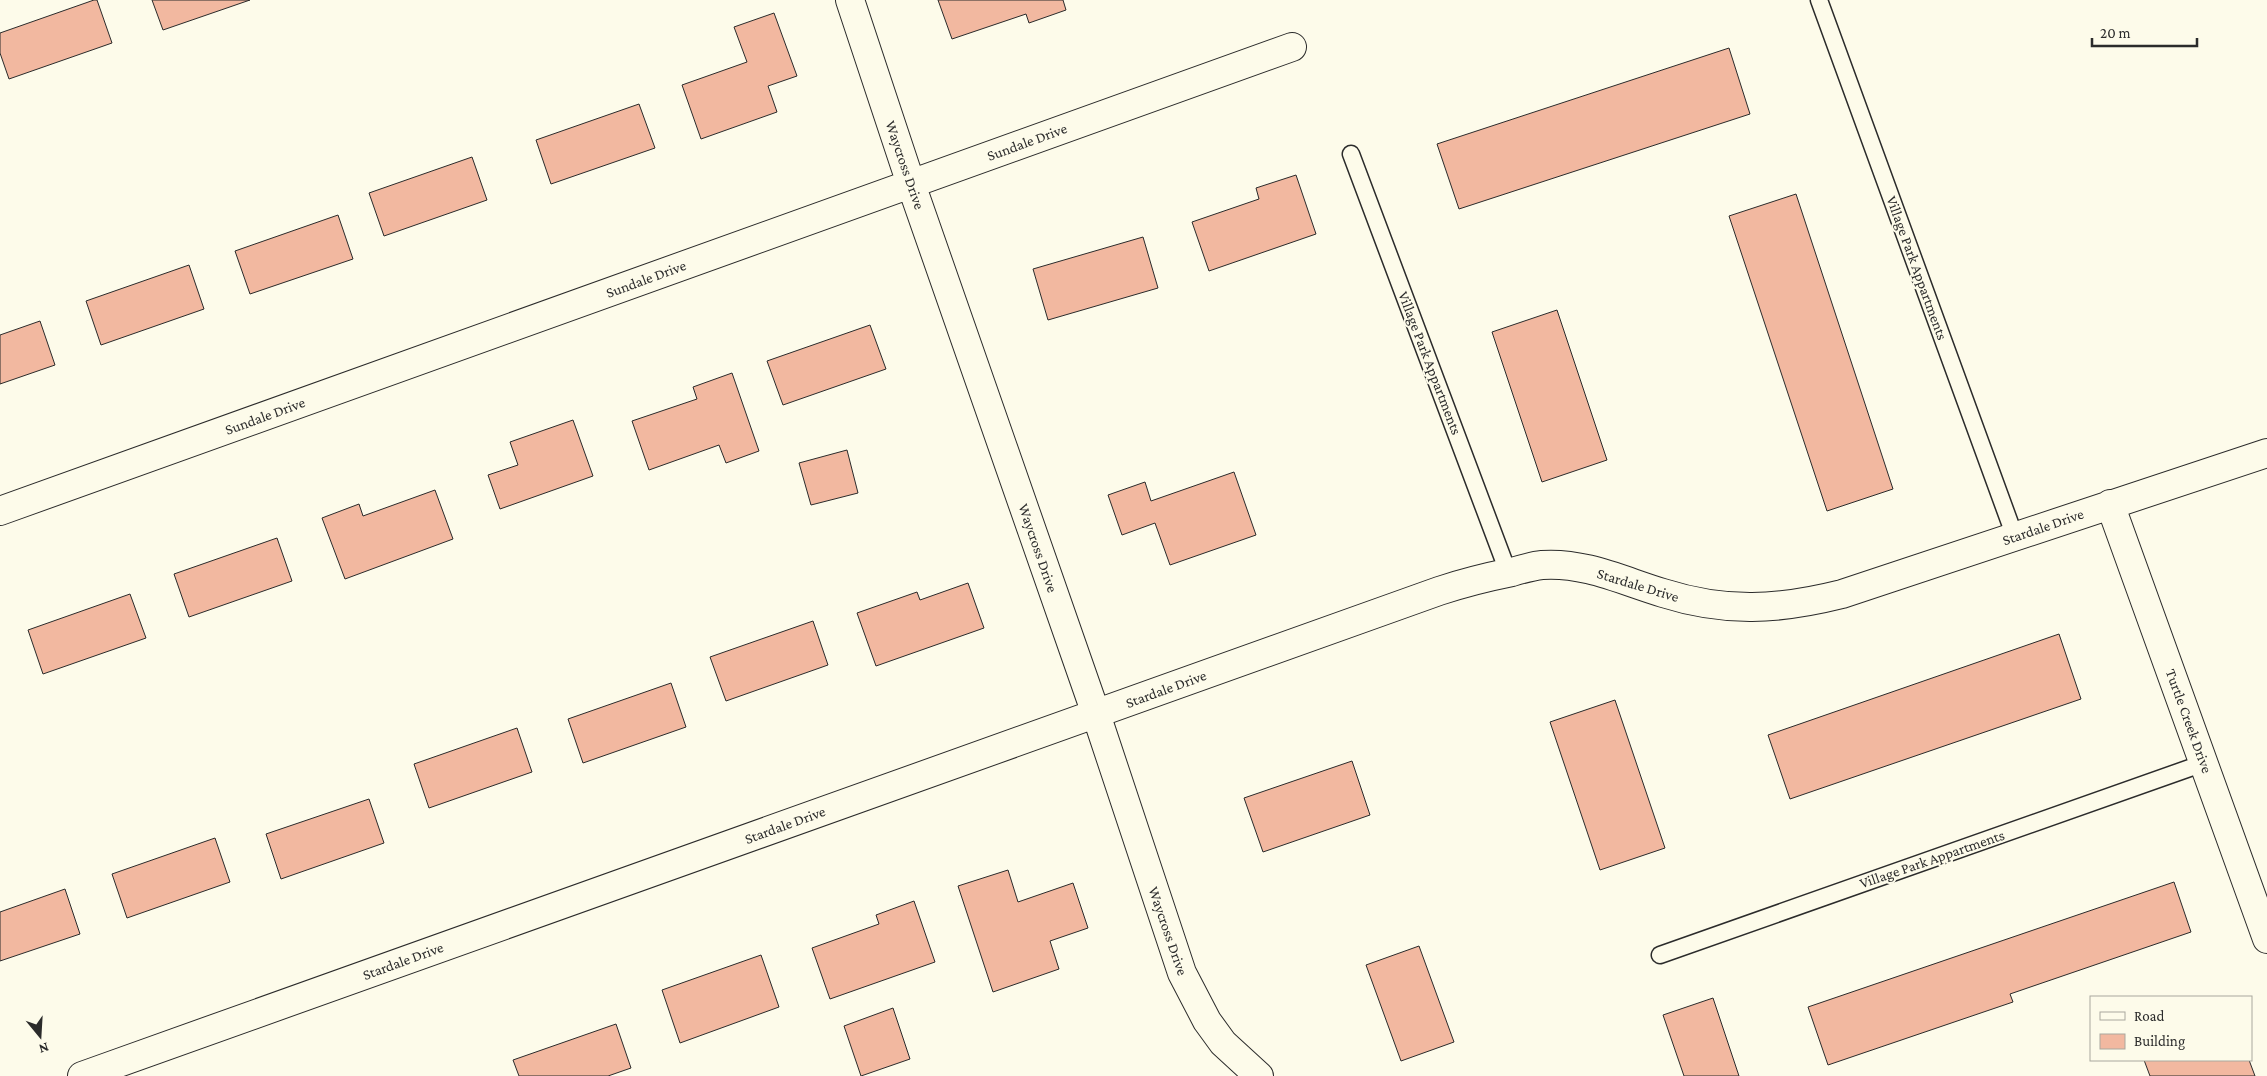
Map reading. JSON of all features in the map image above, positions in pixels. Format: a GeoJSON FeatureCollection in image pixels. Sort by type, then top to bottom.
{"type":"FeatureCollection","features":[{"type":"Feature","properties":{"kind":"street","name":"Waycross Drive"},"geometry":{"type":"LineString","coordinates":[[850,0],[911,184],[1096,714],[1182,974],[1207,1021],[1223,1043],[1259,1076]]}},
{"type":"Feature","properties":{"kind":"street","name":"Sundale Drive"},"geometry":{"type":"LineString","coordinates":[[0,511],[1292,47]]}},
{"type":"Feature","properties":{"kind":"street","name":"Stardale Drive"},"geometry":{"type":"LineString","coordinates":[[82,1076],[1439,591],[1541,565],[1604,572],[1694,602],[1726,607],[1765,608],[1803,604],[1842,594],[2267,453]]}},
{"type":"Feature","properties":{"kind":"street","name":"Turtle Creek Drive"},"geometry":{"type":"LineString","coordinates":[[2110,504],[2267,939]]}},
{"type":"Feature","properties":{"kind":"lane","name":"Village Park Appartments"},"geometry":{"type":"LineString","coordinates":[[1819,0],[2015,537]]}},
{"type":"Feature","properties":{"kind":"lane","name":"Village Park Appartments"},"geometry":{"type":"LineString","coordinates":[[1351,154],[1508,572]]}},
{"type":"Feature","properties":{"kind":"lane","name":"Village Park Appartments"},"geometry":{"type":"LineString","coordinates":[[1660,955],[2204,763]]}},
{"type":"Feature","properties":{"kind":"building"},"geometry":{"type":"Polygon","coordinates":[[[97,0],[112,43],[9,79],[0,53],[0,33],[97,0]]]}},
{"type":"Feature","properties":{"kind":"building"},"geometry":{"type":"Polygon","coordinates":[[[152,0],[250,0],[163,30],[152,0]]]}},
{"type":"Feature","properties":{"kind":"building"},"geometry":{"type":"Polygon","coordinates":[[[938,0],[1063,0],[1066,10],[1029,23],[1026,14],[952,39],[938,0]]]}},
{"type":"Feature","properties":{"kind":"building"},"geometry":{"type":"Polygon","coordinates":[[[774,13],[797,76],[768,86],[777,112],[701,139],[682,85],[747,62],[734,27],[774,13]]]}},
{"type":"Feature","properties":{"kind":"building"},"geometry":{"type":"Polygon","coordinates":[[[1729,48],[1750,114],[1459,209],[1437,144],[1729,48]]]}},
{"type":"Feature","properties":{"kind":"building"},"geometry":{"type":"Polygon","coordinates":[[[639,104],[655,148],[551,184],[536,140],[639,104]]]}},
{"type":"Feature","properties":{"kind":"building"},"geometry":{"type":"Polygon","coordinates":[[[472,157],[487,200],[384,236],[369,193],[472,157]]]}},
{"type":"Feature","properties":{"kind":"building"},"geometry":{"type":"Polygon","coordinates":[[[1296,175],[1316,234],[1209,271],[1192,222],[1259,199],[1256,188],[1296,175]]]}},
{"type":"Feature","properties":{"kind":"building"},"geometry":{"type":"Polygon","coordinates":[[[1796,194],[1893,489],[1827,511],[1729,216],[1796,194]]]}},
{"type":"Feature","properties":{"kind":"building"},"geometry":{"type":"Polygon","coordinates":[[[338,215],[353,259],[250,294],[235,251],[338,215]]]}},
{"type":"Feature","properties":{"kind":"building"},"geometry":{"type":"Polygon","coordinates":[[[1143,237],[1158,288],[1048,320],[1033,269],[1143,237]]]}},
{"type":"Feature","properties":{"kind":"building"},"geometry":{"type":"Polygon","coordinates":[[[189,265],[204,309],[101,345],[86,301],[189,265]]]}},
{"type":"Feature","properties":{"kind":"building"},"geometry":{"type":"Polygon","coordinates":[[[1557,310],[1607,460],[1542,482],[1492,332],[1557,310]]]}},
{"type":"Feature","properties":{"kind":"building"},"geometry":{"type":"Polygon","coordinates":[[[40,321],[55,365],[0,384],[0,335],[40,321]]]}},
{"type":"Feature","properties":{"kind":"building"},"geometry":{"type":"Polygon","coordinates":[[[870,325],[886,369],[783,405],[767,361],[870,325]]]}},
{"type":"Feature","properties":{"kind":"building"},"geometry":{"type":"Polygon","coordinates":[[[732,373],[759,451],[726,463],[719,445],[649,470],[632,421],[697,399],[693,387],[732,373]]]}},
{"type":"Feature","properties":{"kind":"building"},"geometry":{"type":"Polygon","coordinates":[[[573,420],[593,476],[500,509],[488,475],[518,465],[510,442],[573,420]]]}},
{"type":"Feature","properties":{"kind":"building"},"geometry":{"type":"Polygon","coordinates":[[[847,450],[858,493],[811,505],[799,463],[847,450]]]}},
{"type":"Feature","properties":{"kind":"building"},"geometry":{"type":"Polygon","coordinates":[[[1234,472],[1256,535],[1170,565],[1155,523],[1122,535],[1108,495],[1145,482],[1151,501],[1234,472]]]}},
{"type":"Feature","properties":{"kind":"building"},"geometry":{"type":"Polygon","coordinates":[[[435,490],[453,539],[345,579],[322,518],[359,504],[363,516],[435,490]]]}},
{"type":"Feature","properties":{"kind":"building"},"geometry":{"type":"Polygon","coordinates":[[[277,538],[292,581],[189,617],[174,574],[277,538]]]}},
{"type":"Feature","properties":{"kind":"building"},"geometry":{"type":"Polygon","coordinates":[[[968,583],[984,628],[876,666],[857,613],[917,592],[920,600],[968,583]]]}},
{"type":"Feature","properties":{"kind":"building"},"geometry":{"type":"Polygon","coordinates":[[[130,594],[146,638],[43,674],[28,630],[130,594]]]}},
{"type":"Feature","properties":{"kind":"building"},"geometry":{"type":"Polygon","coordinates":[[[813,621],[828,665],[726,701],[710,657],[813,621]]]}},
{"type":"Feature","properties":{"kind":"building"},"geometry":{"type":"Polygon","coordinates":[[[2059,634],[2081,699],[1790,799],[1768,735],[2059,634]]]}},
{"type":"Feature","properties":{"kind":"building"},"geometry":{"type":"Polygon","coordinates":[[[671,683],[686,727],[583,763],[568,719],[671,683]]]}},
{"type":"Feature","properties":{"kind":"building"},"geometry":{"type":"Polygon","coordinates":[[[1615,700],[1665,848],[1600,870],[1550,722],[1615,700]]]}},
{"type":"Feature","properties":{"kind":"building"},"geometry":{"type":"Polygon","coordinates":[[[517,728],[532,772],[429,808],[414,764],[517,728]]]}},
{"type":"Feature","properties":{"kind":"building"},"geometry":{"type":"Polygon","coordinates":[[[1352,761],[1370,815],[1263,852],[1244,798],[1352,761]]]}},
{"type":"Feature","properties":{"kind":"building"},"geometry":{"type":"Polygon","coordinates":[[[369,799],[384,843],[281,879],[266,834],[369,799]]]}},
{"type":"Feature","properties":{"kind":"building"},"geometry":{"type":"Polygon","coordinates":[[[215,838],[230,882],[127,918],[112,874],[215,838]]]}},
{"type":"Feature","properties":{"kind":"building"},"geometry":{"type":"Polygon","coordinates":[[[1008,870],[1018,902],[1073,883],[1088,928],[1050,941],[1059,969],[993,992],[958,886],[1008,870]]]}},
{"type":"Feature","properties":{"kind":"building"},"geometry":{"type":"Polygon","coordinates":[[[2174,882],[2191,932],[2010,994],[2013,1002],[1828,1065],[1808,1007],[2174,882]]]}},
{"type":"Feature","properties":{"kind":"building"},"geometry":{"type":"Polygon","coordinates":[[[65,889],[80,934],[0,961],[0,912],[65,889]]]}},
{"type":"Feature","properties":{"kind":"building"},"geometry":{"type":"Polygon","coordinates":[[[914,901],[935,962],[830,999],[812,948],[879,924],[876,915],[914,901]]]}},
{"type":"Feature","properties":{"kind":"building"},"geometry":{"type":"Polygon","coordinates":[[[1419,946],[1454,1042],[1401,1061],[1366,965],[1419,946]]]}},
{"type":"Feature","properties":{"kind":"building"},"geometry":{"type":"Polygon","coordinates":[[[761,955],[779,1007],[680,1043],[662,990],[761,955]]]}},
{"type":"Feature","properties":{"kind":"building"},"geometry":{"type":"Polygon","coordinates":[[[1713,998],[1739,1076],[1684,1076],[1663,1015],[1713,998]]]}},
{"type":"Feature","properties":{"kind":"building"},"geometry":{"type":"Polygon","coordinates":[[[893,1008],[910,1059],[861,1076],[844,1026],[893,1008]]]}},
{"type":"Feature","properties":{"kind":"building"},"geometry":{"type":"Polygon","coordinates":[[[616,1024],[631,1068],[608,1076],[519,1076],[513,1060],[616,1024]]]}},
{"type":"Feature","properties":{"kind":"building"},"geometry":{"type":"Polygon","coordinates":[[[2144,1061],[2249,1061],[2255,1076],[2150,1076],[2144,1061]]]}}]}
